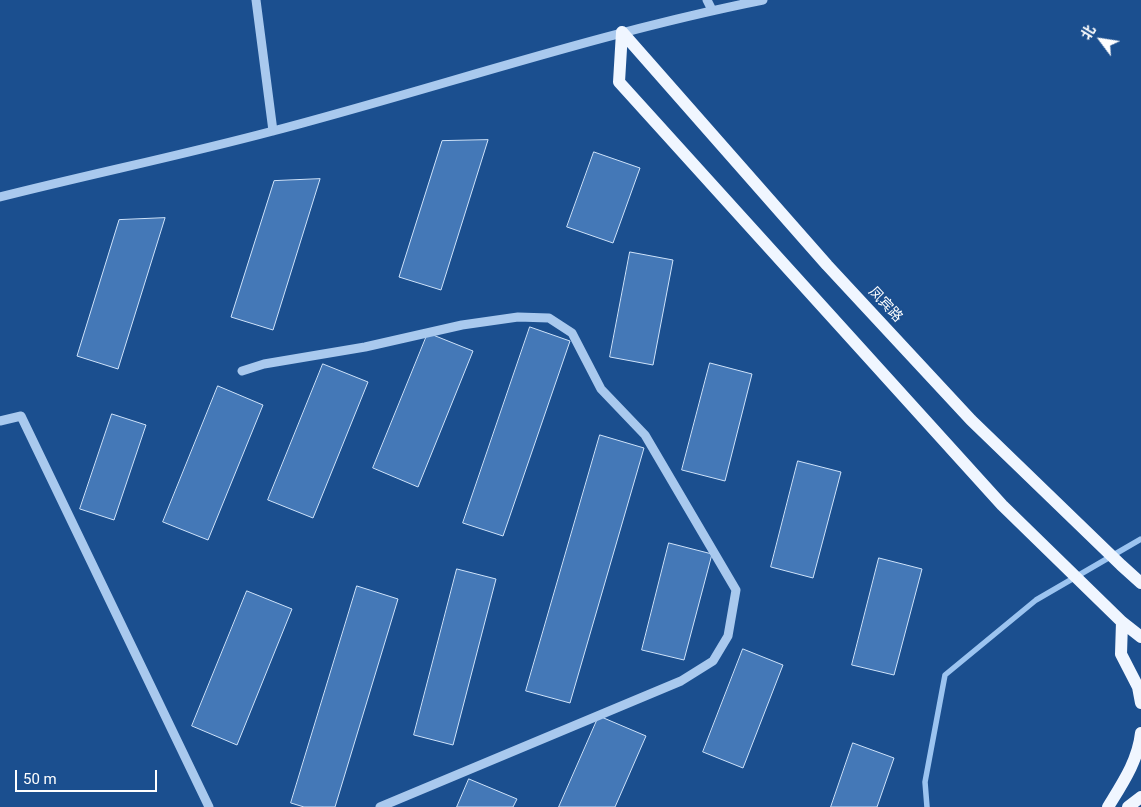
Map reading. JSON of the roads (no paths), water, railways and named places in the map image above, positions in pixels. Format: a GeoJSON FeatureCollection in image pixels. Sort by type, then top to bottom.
{"type":"FeatureCollection","features":[{"type":"Feature","properties":{"kind":"main road","name":"凤宾路"},"geometry":{"type":"LineString","coordinates":[[622,32],[827,264],[965,413],[1102,547],[1131,571],[1141,583]]}},
{"type":"Feature","properties":{"kind":"main road"},"geometry":{"type":"LineString","coordinates":[[622,32],[619,82],[1002,505],[1122,622],[1141,637]]}},
{"type":"Feature","properties":{"kind":"main road"},"geometry":{"type":"LineString","coordinates":[[1122,622],[1121,654],[1138,687],[1141,703]]}},
{"type":"Feature","properties":{"kind":"main road"},"geometry":{"type":"LineString","coordinates":[[1108,807],[1128,775],[1140,744],[1141,734]]}},
{"type":"Feature","properties":{"kind":"main road"},"geometry":{"type":"LineString","coordinates":[[1128,807],[1141,797]]}},
{"type":"Feature","properties":{"kind":"street"},"geometry":{"type":"LineString","coordinates":[[256,0],[273,131]]}},
{"type":"Feature","properties":{"kind":"street"},"geometry":{"type":"LineString","coordinates":[[707,0],[712,10]]}},
{"type":"Feature","properties":{"kind":"street"},"geometry":{"type":"LineString","coordinates":[[0,197],[273,131],[622,32],[712,10],[763,0]]}},
{"type":"Feature","properties":{"kind":"street"},"geometry":{"type":"LineString","coordinates":[[242,371],[264,364],[365,347],[462,325],[518,316],[549,318],[572,333],[601,389],[645,435],[736,590],[728,636],[718,653],[713,661],[681,681],[380,807]]}},
{"type":"Feature","properties":{"kind":"street"},"geometry":{"type":"LineString","coordinates":[[0,421],[21,416],[209,807]]}},
{"type":"Feature","properties":{"kind":"waterway"},"geometry":{"type":"LineString","coordinates":[[927,807],[925,782],[945,675],[1036,600],[1141,539]]}}]}
